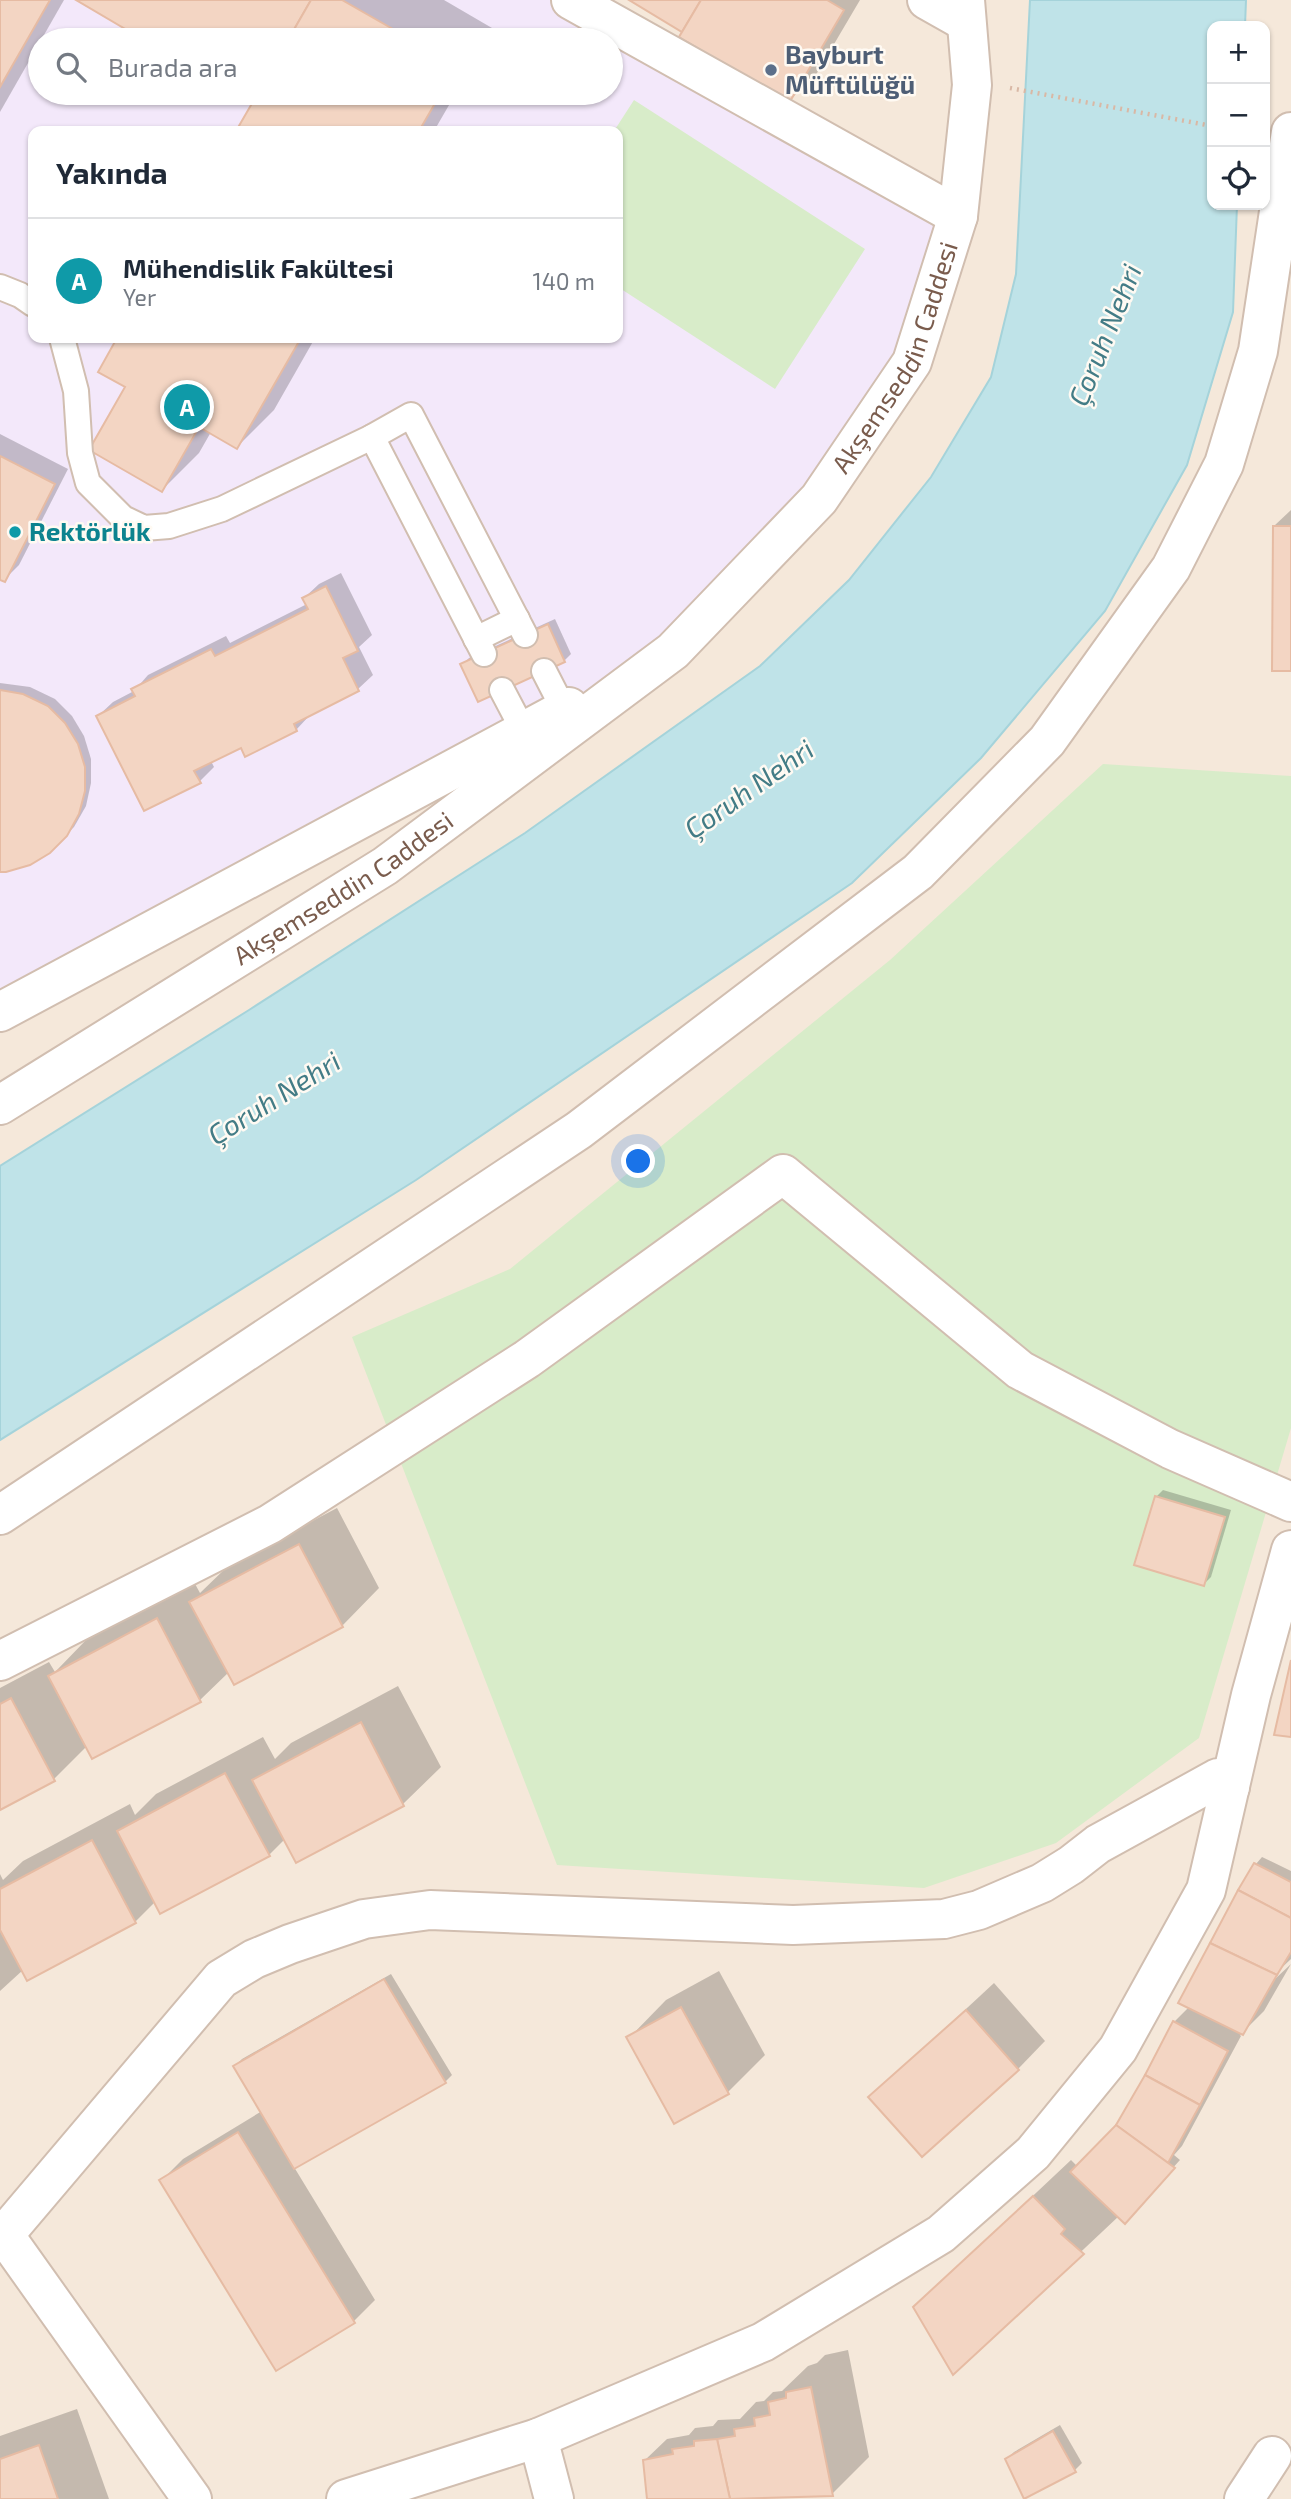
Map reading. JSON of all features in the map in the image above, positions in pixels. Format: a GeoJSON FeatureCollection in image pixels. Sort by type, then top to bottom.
{"type":"FeatureCollection","features":[{"type":"Feature","properties":{"kind":"street"},"geometry":{"type":"LineString","coordinates":[[571,0],[621,28]]}},
{"type":"Feature","properties":{"kind":"street"},"geometry":{"type":"LineString","coordinates":[[927,0],[966,11]]}},
{"type":"Feature","properties":{"kind":"street","name":"Akşemseddin Caddesi"},"geometry":{"type":"LineString","coordinates":[[0,1105],[385,866],[673,651],[819,499],[912,362],[958,216],[972,85],[966,11]]}},
{"type":"Feature","properties":{"kind":"street"},"geometry":{"type":"LineString","coordinates":[[623,29],[958,216]]}},
{"type":"Feature","properties":{"kind":"street"},"geometry":{"type":"LineString","coordinates":[[0,1515],[579,1130],[918,872],[1047,741],[1171,568],[1224,464],[1258,351],[1285,137]]}},
{"type":"Feature","properties":{"kind":"street","name":"Akşemseddin Caddesi"},"geometry":{"type":"LineString","coordinates":[[0,1012],[673,651]]}},
{"type":"Feature","properties":{"kind":"street"},"geometry":{"type":"LineString","coordinates":[[0,1661],[270,1524],[527,1359],[783,1174],[1020,1370],[1171,1449],[1291,1503]]}},
{"type":"Feature","properties":{"kind":"street"},"geometry":{"type":"LineString","coordinates":[[346,2499],[538,2438],[763,2342],[941,2234],[1033,2153],[1118,2049],[1206,1890],[1251,1695],[1291,1550]]}},
{"type":"Feature","properties":{"kind":"street"},"geometry":{"type":"LineString","coordinates":[[192,2499],[1,2235],[221,1979],[254,1959],[290,1944],[365,1919],[430,1910],[793,1925],[944,1919],[979,1910],[1042,1883],[1098,1844],[1218,1778],[1230,1787]]}},
{"type":"Feature","properties":{"kind":"street"},"geometry":{"type":"LineString","coordinates":[[538,2438],[554,2499]]}},
{"type":"Feature","properties":{"kind":"street"},"geometry":{"type":"LineString","coordinates":[[1244,2499],[1272,2456]]}},
{"type":"Feature","properties":{"kind":"lane"},"geometry":{"type":"LineString","coordinates":[[0,288],[28,301]]}},
{"type":"Feature","properties":{"kind":"lane"},"geometry":{"type":"LineString","coordinates":[[63,343],[76,391],[80,453],[88,482],[122,518],[144,528],[169,526],[222,509],[372,438],[411,415],[521,627],[480,646],[372,438]]}},
{"type":"Feature","properties":{"kind":"lane"},"geometry":{"type":"LineString","coordinates":[[544,671],[564,709]]}},
{"type":"Feature","properties":{"kind":"lane"},"geometry":{"type":"LineString","coordinates":[[502,691],[523,730]]}},
{"type":"Feature","properties":{"kind":"path"},"geometry":{"type":"LineString","coordinates":[[1009,88],[1207,125]]}},
{"type":"Feature","properties":{"kind":"shaded area"},"geometry":{"type":"Polygon","coordinates":[[[0,0],[1291,0],[1291,2499],[0,2499],[0,0]]]}},
{"type":"Feature","properties":{"kind":"shaded area"},"geometry":{"type":"Polygon","coordinates":[[[0,0],[571,0],[621,28],[28,28],[28,105],[623,105],[623,29],[958,216],[912,362],[673,651],[0,1012],[0,0]]]}},
{"type":"Feature","properties":{"kind":"green space"},"geometry":{"type":"Polygon","coordinates":[[[634,100],[865,249],[775,389],[623,290],[623,126],[617,126],[634,100]]]}},
{"type":"Feature","properties":{"kind":"green space"},"geometry":{"type":"Polygon","coordinates":[[[1103,764],[1291,776],[1291,1428],[1199,1738],[1056,1843],[924,1888],[557,1865],[352,1337],[510,1269],[890,960],[1103,764]]]}},
{"type":"Feature","properties":{"kind":"water","name":"Çoruh Nehri"},"geometry":{"type":"Polygon","coordinates":[[[1030,0],[1246,0],[1245,21],[1207,21],[1207,210],[1237,210],[1233,312],[1187,465],[1105,611],[981,758],[852,883],[416,1180],[0,1440],[0,1166],[525,833],[760,666],[849,580],[931,477],[991,377],[1016,274],[1030,0]]]}},
{"type":"Feature","properties":{"kind":"building"},"geometry":{"type":"Polygon","coordinates":[[[0,0],[50,0],[34,28],[28,28],[28,38],[0,87],[0,0]]]}},
{"type":"Feature","properties":{"kind":"building"},"geometry":{"type":"Polygon","coordinates":[[[76,0],[311,0],[295,28],[124,28],[76,0]]]}},
{"type":"Feature","properties":{"kind":"building"},"geometry":{"type":"Polygon","coordinates":[[[311,0],[342,0],[391,28],[295,28],[311,0]]]}},
{"type":"Feature","properties":{"kind":"building"},"geometry":{"type":"Polygon","coordinates":[[[629,0],[701,0],[682,32],[629,0]]]}},
{"type":"Feature","properties":{"kind":"building","name":"Bayburt Müftülüğü"},"geometry":{"type":"Polygon","coordinates":[[[701,0],[827,0],[844,10],[789,103],[679,37],[701,0]]]}},
{"type":"Feature","properties":{"kind":"building"},"geometry":{"type":"Polygon","coordinates":[[[251,105],[434,105],[422,126],[239,126],[251,105]]]}},
{"type":"Feature","properties":{"kind":"building"},"geometry":{"type":"Polygon","coordinates":[[[114,343],[298,343],[237,449],[199,427],[162,492],[89,450],[125,387],[98,372],[114,343]]]}},
{"type":"Feature","properties":{"kind":"building","name":"Rektörlük"},"geometry":{"type":"Polygon","coordinates":[[[0,456],[55,484],[5,582],[0,580],[0,456]]]}},
{"type":"Feature","properties":{"kind":"building"},"geometry":{"type":"Polygon","coordinates":[[[1273,526],[1291,526],[1291,671],[1272,671],[1273,526]]]}},
{"type":"Feature","properties":{"kind":"building"},"geometry":{"type":"Polygon","coordinates":[[[326,586],[358,651],[343,658],[359,691],[294,724],[297,731],[245,757],[241,748],[194,771],[201,783],[144,811],[96,716],[135,696],[131,689],[211,649],[215,656],[308,609],[302,598],[326,586]]]}},
{"type":"Feature","properties":{"kind":"building"},"geometry":{"type":"Polygon","coordinates":[[[548,624],[565,662],[478,702],[460,664],[548,624]]]}},
{"type":"Feature","properties":{"kind":"building"},"geometry":{"type":"Polygon","coordinates":[[[0,690],[23,694],[48,706],[65,723],[78,744],[85,767],[85,791],[79,814],[67,836],[50,853],[30,865],[6,872],[0,872],[0,690]]]}},
{"type":"Feature","properties":{"kind":"building"},"geometry":{"type":"Polygon","coordinates":[[[1155,1496],[1225,1517],[1204,1586],[1134,1565],[1155,1496]]]}},
{"type":"Feature","properties":{"kind":"building"},"geometry":{"type":"Polygon","coordinates":[[[299,1544],[343,1627],[234,1685],[189,1602],[299,1544]]]}},
{"type":"Feature","properties":{"kind":"building"},"geometry":{"type":"Polygon","coordinates":[[[157,1618],[201,1702],[92,1759],[48,1676],[157,1618]]]}},
{"type":"Feature","properties":{"kind":"building"},"geometry":{"type":"Polygon","coordinates":[[[1291,1660],[1291,1737],[1274,1735],[1291,1660]]]}},
{"type":"Feature","properties":{"kind":"building"},"geometry":{"type":"Polygon","coordinates":[[[11,1698],[55,1781],[0,1810],[0,1704],[11,1698]]]}},
{"type":"Feature","properties":{"kind":"building"},"geometry":{"type":"Polygon","coordinates":[[[361,1722],[404,1806],[296,1863],[252,1780],[361,1722]]]}},
{"type":"Feature","properties":{"kind":"building"},"geometry":{"type":"Polygon","coordinates":[[[225,1773],[270,1856],[160,1914],[117,1831],[225,1773]]]}},
{"type":"Feature","properties":{"kind":"building"},"geometry":{"type":"Polygon","coordinates":[[[92,1840],[136,1923],[27,1981],[0,1930],[0,1889],[92,1840]]]}},
{"type":"Feature","properties":{"kind":"building"},"geometry":{"type":"Polygon","coordinates":[[[1254,1863],[1291,1882],[1291,1918],[1238,1890],[1254,1863]]]}},
{"type":"Feature","properties":{"kind":"building"},"geometry":{"type":"Polygon","coordinates":[[[1238,1890],[1291,1918],[1291,1952],[1277,1975],[1210,1943],[1238,1890]]]}},
{"type":"Feature","properties":{"kind":"building"},"geometry":{"type":"Polygon","coordinates":[[[1210,1943],[1277,1975],[1243,2035],[1178,2003],[1210,1943]]]}},
{"type":"Feature","properties":{"kind":"building"},"geometry":{"type":"Polygon","coordinates":[[[384,1979],[446,2083],[294,2169],[233,2066],[384,1979]]]}},
{"type":"Feature","properties":{"kind":"building"},"geometry":{"type":"Polygon","coordinates":[[[681,2007],[729,2094],[674,2124],[626,2037],[681,2007]]]}},
{"type":"Feature","properties":{"kind":"building"},"geometry":{"type":"Polygon","coordinates":[[[966,2010],[1019,2070],[922,2157],[868,2097],[966,2010]]]}},
{"type":"Feature","properties":{"kind":"building"},"geometry":{"type":"Polygon","coordinates":[[[1173,2021],[1228,2051],[1200,2105],[1145,2075],[1173,2021]]]}},
{"type":"Feature","properties":{"kind":"building"},"geometry":{"type":"Polygon","coordinates":[[[1145,2075],[1200,2105],[1168,2163],[1116,2125],[1145,2075]]]}},
{"type":"Feature","properties":{"kind":"building"},"geometry":{"type":"Polygon","coordinates":[[[1116,2125],[1175,2168],[1125,2224],[1070,2172],[1116,2125]]]}},
{"type":"Feature","properties":{"kind":"building"},"geometry":{"type":"Polygon","coordinates":[[[238,2132],[355,2323],[276,2371],[159,2180],[238,2132]]]}},
{"type":"Feature","properties":{"kind":"building"},"geometry":{"type":"Polygon","coordinates":[[[1033,2196],[1065,2229],[1061,2234],[1084,2254],[953,2375],[913,2307],[1033,2196]]]}},
{"type":"Feature","properties":{"kind":"building"},"geometry":{"type":"Polygon","coordinates":[[[811,2387],[833,2496],[730,2499],[717,2439],[735,2436],[734,2429],[755,2426],[754,2418],[770,2415],[768,2402],[786,2398],[786,2392],[811,2387]]]}},
{"type":"Feature","properties":{"kind":"building"},"geometry":{"type":"Polygon","coordinates":[[[1053,2431],[1076,2472],[1024,2499],[1005,2459],[1053,2431]]]}},
{"type":"Feature","properties":{"kind":"building"},"geometry":{"type":"Polygon","coordinates":[[[717,2439],[730,2499],[647,2499],[643,2460],[673,2454],[672,2449],[694,2446],[694,2441],[717,2439]]]}},
{"type":"Feature","properties":{"kind":"building"},"geometry":{"type":"Polygon","coordinates":[[[39,2445],[58,2499],[0,2499],[0,2459],[39,2445]]]}},
{"type":"Feature","properties":{"kind":"place","name":"Bayburt Müftülüğü"},"geometry":{"type":"Point","coordinates":[771,70]}},
{"type":"Feature","properties":{"kind":"place","name":"Mühendislik Fakültesi"},"geometry":{"type":"Point","coordinates":[187,407]}},
{"type":"Feature","properties":{"kind":"place","name":"Rektörlük"},"geometry":{"type":"Point","coordinates":[15,532]}}]}
